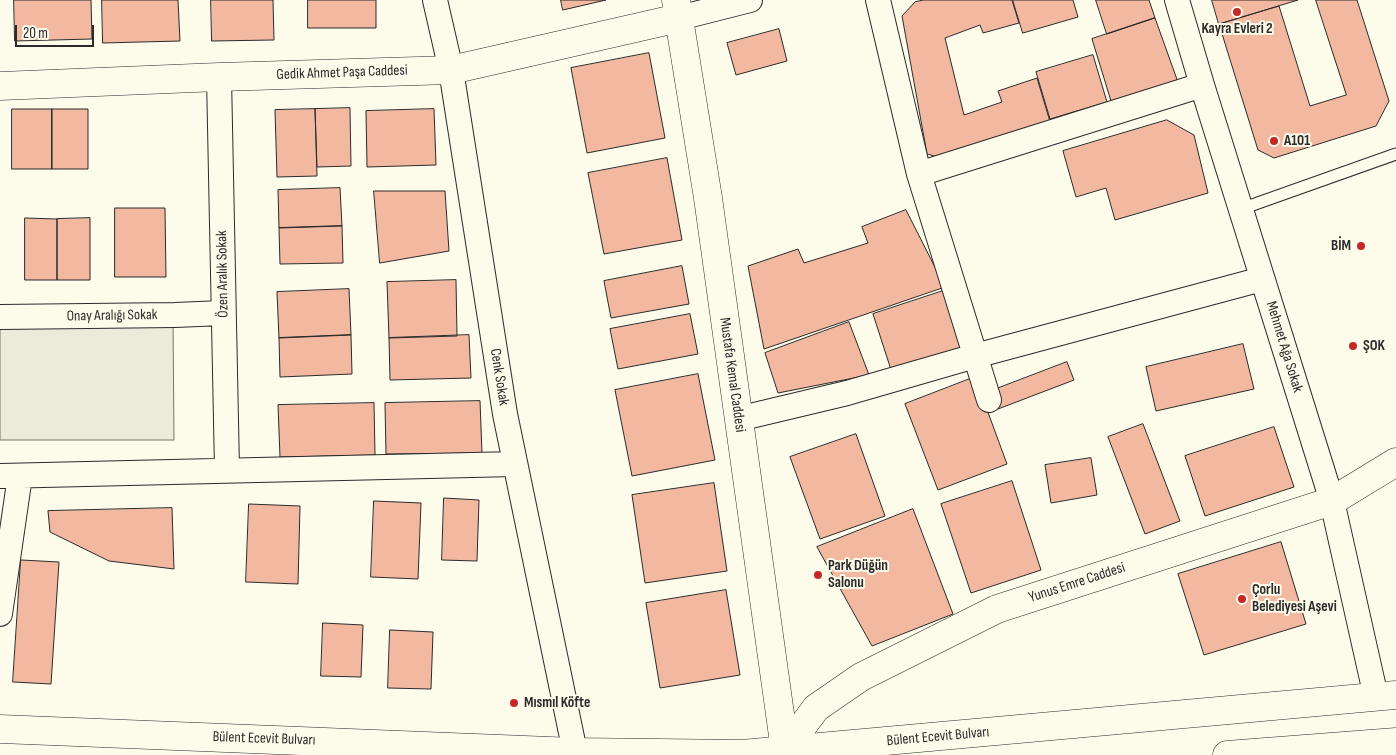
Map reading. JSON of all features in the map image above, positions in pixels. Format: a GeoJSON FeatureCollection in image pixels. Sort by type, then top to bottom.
{"type":"FeatureCollection","features":[{"type":"Feature","properties":{"kind":"street","name":"Cenk Sokak"},"geometry":{"type":"LineString","coordinates":[[435,0],[451,70],[505,414],[577,754]]}},
{"type":"Feature","properties":{"kind":"street"},"geometry":{"type":"LineString","coordinates":[[678,9],[750,0]]}},
{"type":"Feature","properties":{"kind":"street"},"geometry":{"type":"LineString","coordinates":[[878,0],[919,174],[989,400]]}},
{"type":"Feature","properties":{"kind":"street","name":"Mehmet Ağa Sokak"},"geometry":{"type":"LineString","coordinates":[[1177,0],[1202,86],[1332,501],[1386,696]]}},
{"type":"Feature","properties":{"kind":"street","name":"Gedik Ahmet Paşa Caddesi"},"geometry":{"type":"LineString","coordinates":[[0,86],[451,70],[678,9]]}},
{"type":"Feature","properties":{"kind":"street","name":"Mustafa Kemal Caddesi"},"geometry":{"type":"LineString","coordinates":[[678,9],[708,198],[785,753]]}},
{"type":"Feature","properties":{"kind":"street","name":"Özen Aralık Sokak"},"geometry":{"type":"LineString","coordinates":[[219,77],[227,470]]}},
{"type":"Feature","properties":{"kind":"street"},"geometry":{"type":"LineString","coordinates":[[919,174],[1202,86]]}},
{"type":"Feature","properties":{"kind":"street"},"geometry":{"type":"LineString","coordinates":[[738,419],[847,393],[975,356],[1262,279]]}},
{"type":"Feature","properties":{"kind":"street","name":"Onay Aralığı Sokak"},"geometry":{"type":"LineString","coordinates":[[0,317],[223,313]]}},
{"type":"Feature","properties":{"kind":"street","name":"Yunus Emre Caddesi"},"geometry":{"type":"LineString","coordinates":[[785,753],[816,708],[860,677],[997,609],[1332,501],[1396,462]]}},
{"type":"Feature","properties":{"kind":"street"},"geometry":{"type":"LineString","coordinates":[[0,614],[10,476],[515,464]]}},
{"type":"Feature","properties":{"kind":"street","name":"Bülent Ecevit Bulvarı"},"geometry":{"type":"LineString","coordinates":[[0,729],[577,754],[785,753],[1386,696]]}},
{"type":"Feature","properties":{"kind":"street"},"geometry":{"type":"LineString","coordinates":[[1227,755],[1396,742]]}},
{"type":"Feature","properties":{"kind":"lane"},"geometry":{"type":"LineString","coordinates":[[1241,209],[1396,154]]}},
{"type":"Feature","properties":{"kind":"shaded area"},"geometry":{"type":"Polygon","coordinates":[[[173,319],[174,440],[0,440],[0,321],[173,319]]]}},
{"type":"Feature","properties":{"kind":"building"},"geometry":{"type":"Polygon","coordinates":[[[14,0],[91,0],[92,39],[15,41],[14,0]]]}},
{"type":"Feature","properties":{"kind":"building"},"geometry":{"type":"Polygon","coordinates":[[[102,0],[178,0],[180,41],[103,43],[102,0]]]}},
{"type":"Feature","properties":{"kind":"building"},"geometry":{"type":"Polygon","coordinates":[[[211,0],[273,0],[274,40],[212,41],[211,0]]]}},
{"type":"Feature","properties":{"kind":"building"},"geometry":{"type":"Polygon","coordinates":[[[308,0],[376,0],[376,28],[308,28],[308,0]]]}},
{"type":"Feature","properties":{"kind":"building"},"geometry":{"type":"Polygon","coordinates":[[[561,0],[606,0],[563,10],[561,0]]]}},
{"type":"Feature","properties":{"kind":"building"},"geometry":{"type":"Polygon","coordinates":[[[924,0],[1012,0],[1019,23],[983,33],[980,25],[945,38],[964,115],[1002,102],[998,91],[1037,78],[1051,125],[941,158],[927,154],[902,16],[915,2],[924,0]]]}},
{"type":"Feature","properties":{"kind":"building"},"geometry":{"type":"Polygon","coordinates":[[[1013,0],[1073,0],[1078,17],[1023,33],[1013,0]]]}},
{"type":"Feature","properties":{"kind":"building"},"geometry":{"type":"Polygon","coordinates":[[[1096,0],[1149,0],[1155,18],[1107,34],[1096,0]]]}},
{"type":"Feature","properties":{"kind":"building","name":"Kayra Evleri 2"},"geometry":{"type":"Polygon","coordinates":[[[1212,0],[1298,0],[1219,24],[1212,0]]]}},
{"type":"Feature","properties":{"kind":"building"},"geometry":{"type":"Polygon","coordinates":[[[1316,0],[1357,0],[1389,101],[1376,126],[1274,158],[1258,150],[1219,24],[1279,6],[1310,106],[1346,95],[1316,0]]]}},
{"type":"Feature","properties":{"kind":"building"},"geometry":{"type":"Polygon","coordinates":[[[1155,18],[1179,85],[1111,101],[1092,39],[1155,18]]]}},
{"type":"Feature","properties":{"kind":"building"},"geometry":{"type":"Polygon","coordinates":[[[779,29],[787,61],[736,75],[727,43],[779,29]]]}},
{"type":"Feature","properties":{"kind":"building"},"geometry":{"type":"Polygon","coordinates":[[[649,53],[665,138],[587,153],[571,68],[649,53]]]}},
{"type":"Feature","properties":{"kind":"building"},"geometry":{"type":"Polygon","coordinates":[[[1093,55],[1107,102],[1050,119],[1036,72],[1093,55]]]}},
{"type":"Feature","properties":{"kind":"building"},"geometry":{"type":"Polygon","coordinates":[[[350,108],[351,166],[317,167],[315,109],[350,108]]]}},
{"type":"Feature","properties":{"kind":"building"},"geometry":{"type":"Polygon","coordinates":[[[12,109],[52,109],[52,169],[12,169],[12,109]]]}},
{"type":"Feature","properties":{"kind":"building"},"geometry":{"type":"Polygon","coordinates":[[[52,109],[88,109],[88,169],[52,169],[52,109]]]}},
{"type":"Feature","properties":{"kind":"building"},"geometry":{"type":"Polygon","coordinates":[[[315,109],[317,176],[277,177],[275,110],[315,109]]]}},
{"type":"Feature","properties":{"kind":"building"},"geometry":{"type":"Polygon","coordinates":[[[434,109],[436,165],[367,167],[366,111],[434,109]]]}},
{"type":"Feature","properties":{"kind":"building"},"geometry":{"type":"Polygon","coordinates":[[[1167,120],[1194,135],[1208,193],[1115,220],[1106,188],[1076,197],[1063,151],[1167,120]]]}},
{"type":"Feature","properties":{"kind":"building"},"geometry":{"type":"Polygon","coordinates":[[[667,158],[682,240],[604,254],[588,173],[667,158]]]}},
{"type":"Feature","properties":{"kind":"building"},"geometry":{"type":"Polygon","coordinates":[[[340,188],[342,226],[279,228],[278,190],[340,188]]]}},
{"type":"Feature","properties":{"kind":"building"},"geometry":{"type":"Polygon","coordinates":[[[374,191],[445,191],[449,251],[380,263],[374,191]]]}},
{"type":"Feature","properties":{"kind":"building"},"geometry":{"type":"Polygon","coordinates":[[[115,208],[165,208],[166,277],[115,277],[115,208]]]}},
{"type":"Feature","properties":{"kind":"building"},"geometry":{"type":"Polygon","coordinates":[[[906,210],[945,287],[764,349],[748,266],[798,249],[804,263],[868,243],[862,227],[906,210]]]}},
{"type":"Feature","properties":{"kind":"building"},"geometry":{"type":"Polygon","coordinates":[[[25,218],[57,219],[57,280],[25,280],[25,218]]]}},
{"type":"Feature","properties":{"kind":"building"},"geometry":{"type":"Polygon","coordinates":[[[90,218],[90,280],[57,280],[57,219],[90,218]]]}},
{"type":"Feature","properties":{"kind":"building"},"geometry":{"type":"Polygon","coordinates":[[[342,226],[343,263],[280,264],[279,228],[342,226]]]}},
{"type":"Feature","properties":{"kind":"building"},"geometry":{"type":"Polygon","coordinates":[[[682,266],[689,304],[611,318],[604,281],[682,266]]]}},
{"type":"Feature","properties":{"kind":"building"},"geometry":{"type":"Polygon","coordinates":[[[456,280],[457,336],[389,338],[387,282],[456,280]]]}},
{"type":"Feature","properties":{"kind":"building"},"geometry":{"type":"Polygon","coordinates":[[[349,289],[351,335],[279,338],[277,292],[349,289]]]}},
{"type":"Feature","properties":{"kind":"building"},"geometry":{"type":"Polygon","coordinates":[[[946,290],[967,352],[893,376],[873,314],[946,290]]]}},
{"type":"Feature","properties":{"kind":"building"},"geometry":{"type":"Polygon","coordinates":[[[690,314],[698,354],[618,369],[610,329],[690,314]]]}},
{"type":"Feature","properties":{"kind":"building"},"geometry":{"type":"Polygon","coordinates":[[[849,322],[869,375],[778,393],[765,353],[849,322]]]}},
{"type":"Feature","properties":{"kind":"building"},"geometry":{"type":"Polygon","coordinates":[[[351,335],[352,374],[280,377],[279,338],[351,335]]]}},
{"type":"Feature","properties":{"kind":"building"},"geometry":{"type":"Polygon","coordinates":[[[469,335],[471,378],[390,380],[389,338],[469,335]]]}},
{"type":"Feature","properties":{"kind":"building"},"geometry":{"type":"Polygon","coordinates":[[[1243,344],[1254,389],[1156,411],[1146,367],[1243,344]]]}},
{"type":"Feature","properties":{"kind":"building"},"geometry":{"type":"Polygon","coordinates":[[[1067,362],[1074,380],[998,409],[991,391],[1067,362]]]}},
{"type":"Feature","properties":{"kind":"building"},"geometry":{"type":"Polygon","coordinates":[[[698,374],[715,460],[632,476],[615,390],[698,374]]]}},
{"type":"Feature","properties":{"kind":"building"},"geometry":{"type":"Polygon","coordinates":[[[975,377],[1007,464],[938,490],[905,404],[975,377]]]}},
{"type":"Feature","properties":{"kind":"building"},"geometry":{"type":"Polygon","coordinates":[[[480,401],[482,453],[386,454],[385,403],[480,401]]]}},
{"type":"Feature","properties":{"kind":"building"},"geometry":{"type":"Polygon","coordinates":[[[374,403],[375,455],[280,457],[278,405],[374,403]]]}},
{"type":"Feature","properties":{"kind":"building"},"geometry":{"type":"Polygon","coordinates":[[[1143,424],[1180,521],[1145,534],[1108,437],[1143,424]]]}},
{"type":"Feature","properties":{"kind":"building"},"geometry":{"type":"Polygon","coordinates":[[[1274,427],[1294,487],[1205,516],[1185,456],[1274,427]]]}},
{"type":"Feature","properties":{"kind":"building"},"geometry":{"type":"Polygon","coordinates":[[[856,434],[885,516],[820,539],[790,457],[856,434]]]}},
{"type":"Feature","properties":{"kind":"building"},"geometry":{"type":"Polygon","coordinates":[[[1091,458],[1097,495],[1051,503],[1045,465],[1091,458]]]}},
{"type":"Feature","properties":{"kind":"building"},"geometry":{"type":"Polygon","coordinates":[[[1012,481],[1041,570],[971,593],[941,504],[1012,481]]]}},
{"type":"Feature","properties":{"kind":"building"},"geometry":{"type":"Polygon","coordinates":[[[714,483],[727,571],[645,583],[632,495],[714,483]]]}},
{"type":"Feature","properties":{"kind":"building"},"geometry":{"type":"Polygon","coordinates":[[[444,498],[479,500],[477,561],[442,560],[444,498]]]}},
{"type":"Feature","properties":{"kind":"building"},"geometry":{"type":"Polygon","coordinates":[[[374,501],[421,503],[418,579],[371,577],[374,501]]]}},
{"type":"Feature","properties":{"kind":"building"},"geometry":{"type":"Polygon","coordinates":[[[249,504],[300,506],[298,584],[246,582],[249,504]]]}},
{"type":"Feature","properties":{"kind":"building"},"geometry":{"type":"Polygon","coordinates":[[[172,508],[174,569],[109,561],[50,532],[48,511],[172,508]]]}},
{"type":"Feature","properties":{"kind":"building"},"geometry":{"type":"Polygon","coordinates":[[[913,509],[953,614],[872,646],[817,547],[913,509]]]}},
{"type":"Feature","properties":{"kind":"building","name":"Çorlu Belediyesi Aşevi"},"geometry":{"type":"Polygon","coordinates":[[[1281,542],[1306,624],[1204,655],[1178,574],[1281,542]]]}},
{"type":"Feature","properties":{"kind":"building"},"geometry":{"type":"Polygon","coordinates":[[[21,560],[59,562],[51,684],[13,682],[21,560]]]}},
{"type":"Feature","properties":{"kind":"building"},"geometry":{"type":"Polygon","coordinates":[[[726,590],[740,675],[660,688],[646,603],[726,590]]]}},
{"type":"Feature","properties":{"kind":"building"},"geometry":{"type":"Polygon","coordinates":[[[323,623],[363,625],[361,677],[321,676],[323,623]]]}},
{"type":"Feature","properties":{"kind":"building"},"geometry":{"type":"Polygon","coordinates":[[[390,630],[433,632],[431,689],[388,688],[390,630]]]}},
{"type":"Feature","properties":{"kind":"place","name":"Kayra Evleri 2"},"geometry":{"type":"Point","coordinates":[1237,12]}},
{"type":"Feature","properties":{"kind":"place","name":"A101"},"geometry":{"type":"Point","coordinates":[1274,141]}},
{"type":"Feature","properties":{"kind":"place","name":"BİM"},"geometry":{"type":"Point","coordinates":[1361,246]}},
{"type":"Feature","properties":{"kind":"place","name":"ŞOK"},"geometry":{"type":"Point","coordinates":[1353,346]}},
{"type":"Feature","properties":{"kind":"place","name":"Park Düğün Salonu"},"geometry":{"type":"Point","coordinates":[818,575]}},
{"type":"Feature","properties":{"kind":"place","name":"Çorlu Belediyesi Aşevi"},"geometry":{"type":"Point","coordinates":[1242,599]}},
{"type":"Feature","properties":{"kind":"place","name":"Mısmıl Köfte"},"geometry":{"type":"Point","coordinates":[514,703]}}]}
